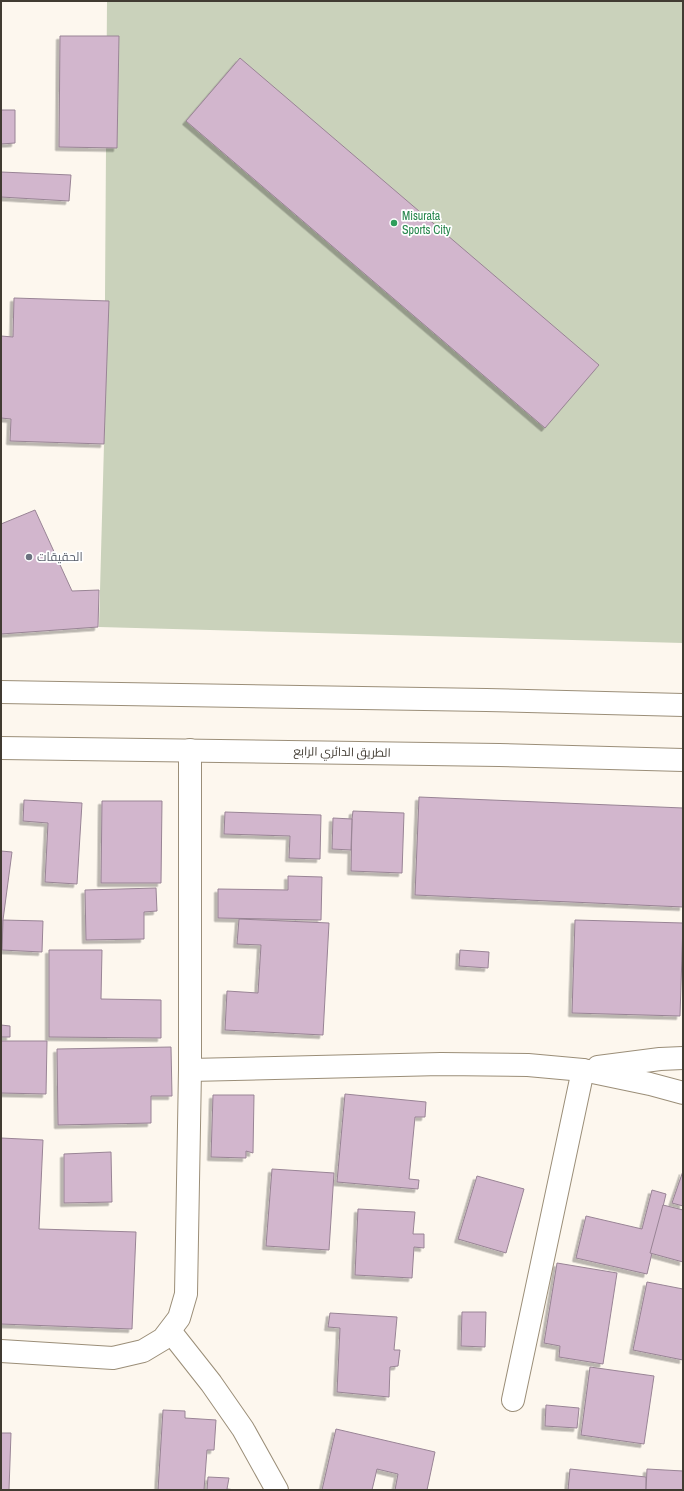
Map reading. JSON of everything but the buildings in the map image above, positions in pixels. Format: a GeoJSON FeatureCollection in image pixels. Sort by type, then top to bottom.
{"type":"FeatureCollection","features":[{"type":"Feature","properties":{"kind":"street"},"geometry":{"type":"LineString","coordinates":[[1,692],[683,704]]}},
{"type":"Feature","properties":{"kind":"street","name":"الطريق الدائري الرابع"},"geometry":{"type":"LineString","coordinates":[[5,749],[190,750],[499,755],[683,760]]}},
{"type":"Feature","properties":{"kind":"street"},"geometry":{"type":"LineString","coordinates":[[1,1350],[113,1358],[143,1351],[163,1339],[179,1318],[186,1294],[190,1070],[190,750]]}},
{"type":"Feature","properties":{"kind":"street"},"geometry":{"type":"LineString","coordinates":[[582,1070],[660,1058],[683,1058]]}},
{"type":"Feature","properties":{"kind":"street"},"geometry":{"type":"LineString","coordinates":[[190,1070],[441,1064],[528,1065],[582,1070],[650,1084],[683,1093]]}},
{"type":"Feature","properties":{"kind":"street"},"geometry":{"type":"LineString","coordinates":[[513,1400],[582,1070]]}},
{"type":"Feature","properties":{"kind":"street"},"geometry":{"type":"LineString","coordinates":[[170,1331],[211,1383],[243,1429],[277,1490]]}},
{"type":"Feature","properties":{"kind":"green space","name":"Misurata Sports City"},"geometry":{"type":"Polygon","coordinates":[[[107,1],[683,1],[683,643],[99,627],[104,444],[107,1]]]}},
{"type":"Feature","properties":{"kind":"place","name":"Misurata Sports City"},"geometry":{"type":"Point","coordinates":[394,223]}},
{"type":"Feature","properties":{"kind":"place","name":"الحقيقات"},"geometry":{"type":"Point","coordinates":[29,557]}}]}
